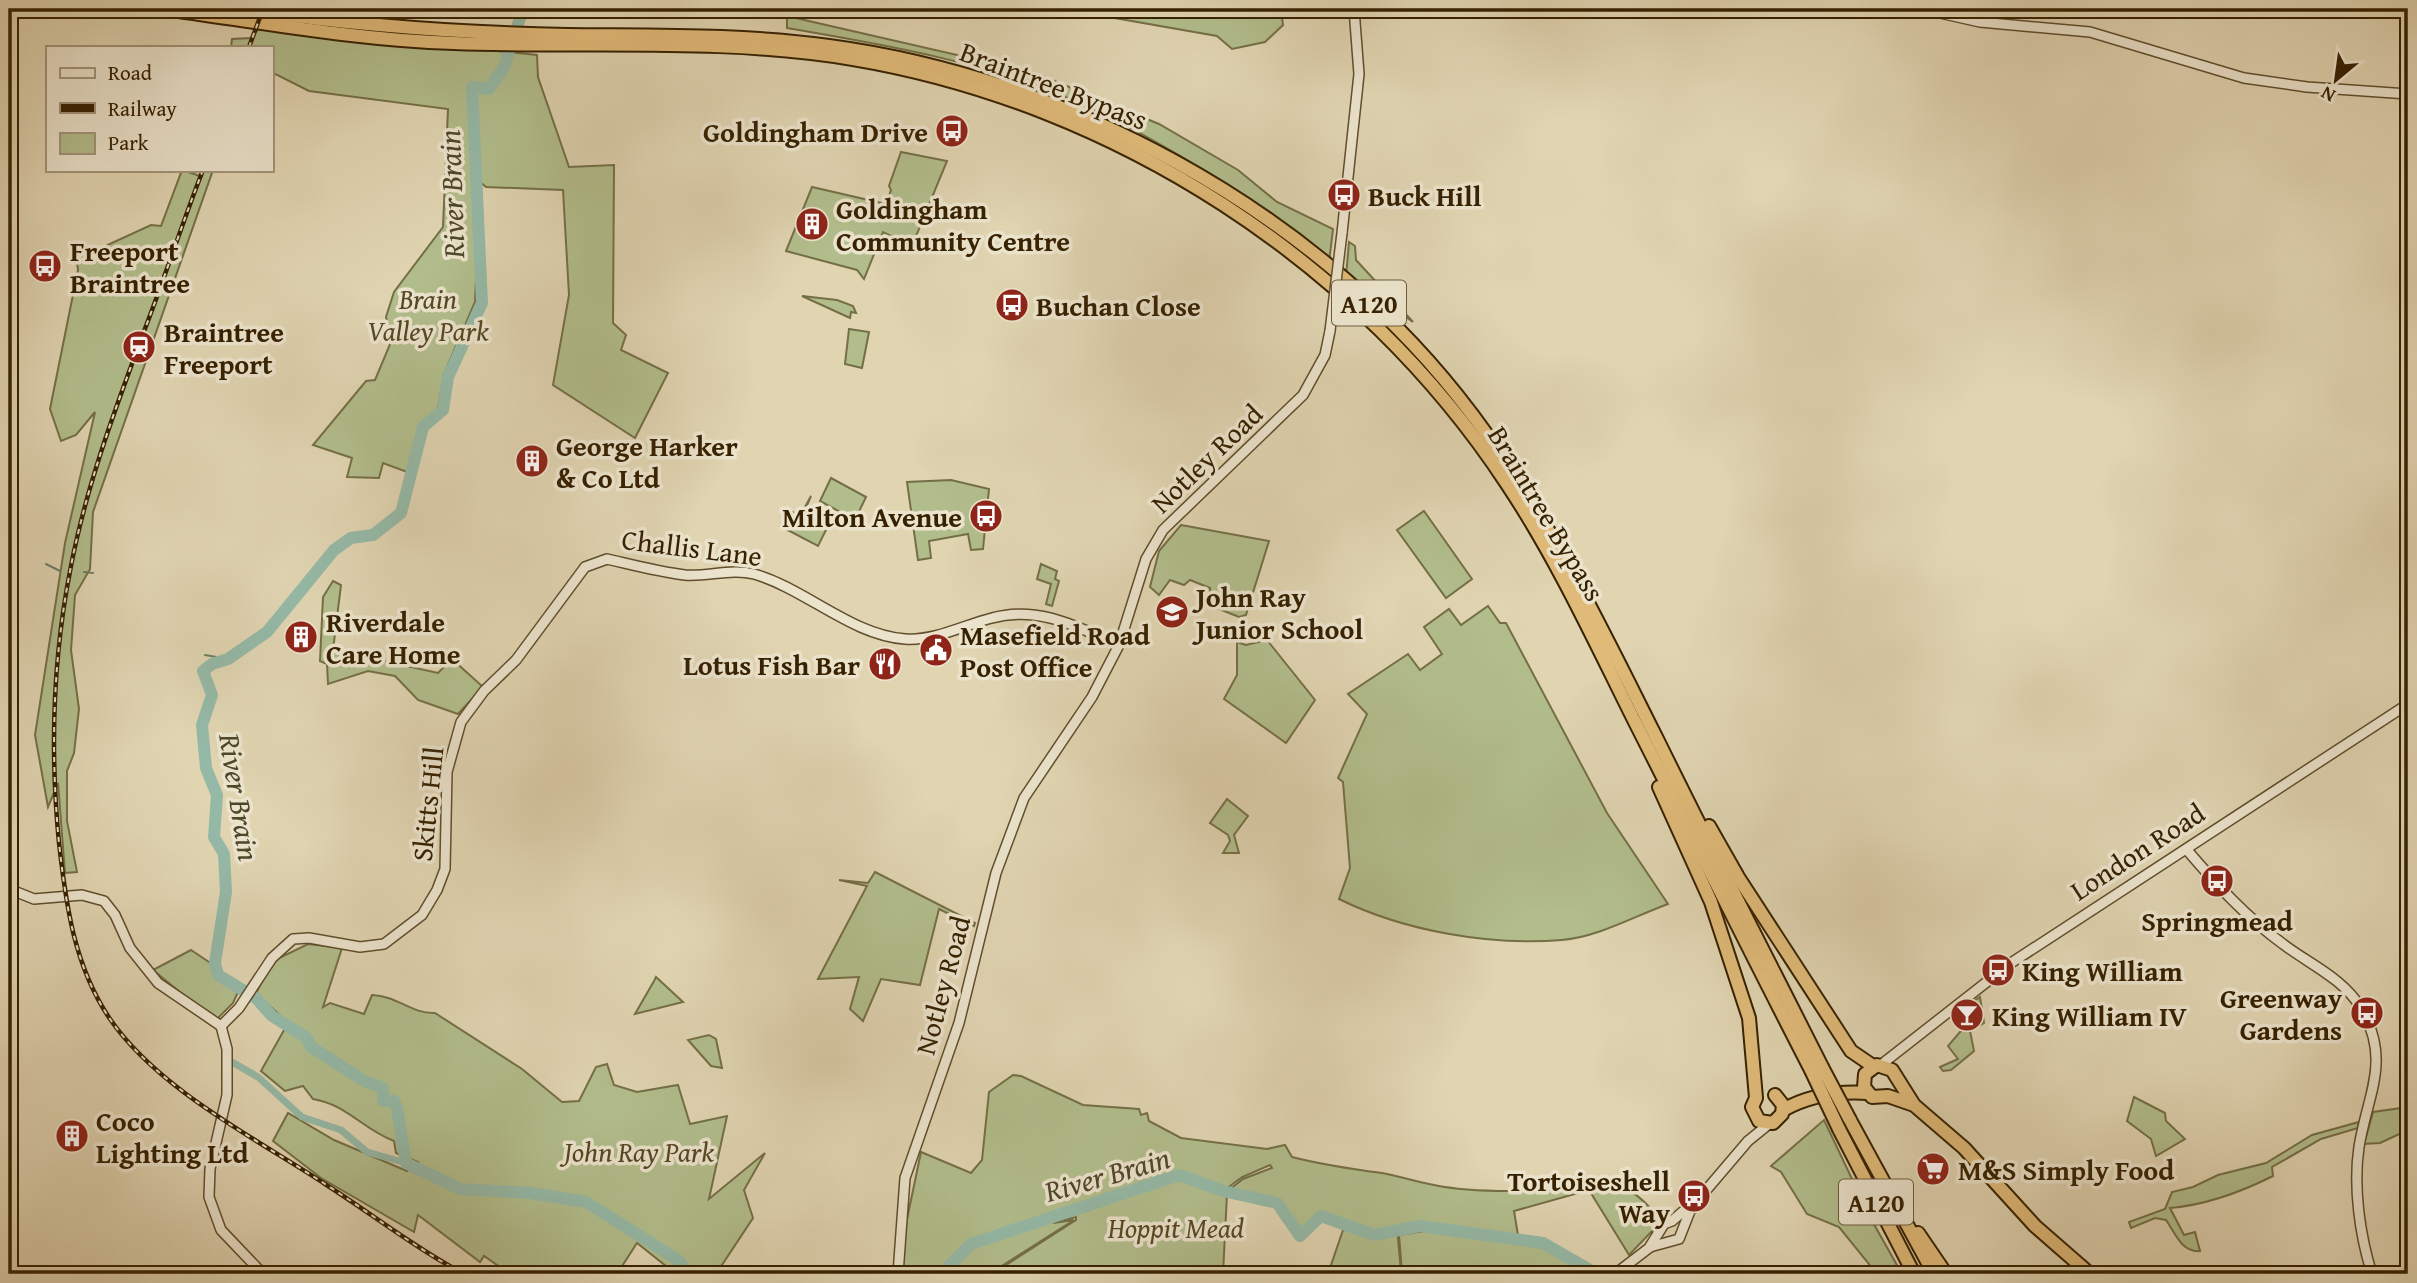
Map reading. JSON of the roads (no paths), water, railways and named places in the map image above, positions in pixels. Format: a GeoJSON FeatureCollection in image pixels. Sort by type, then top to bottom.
{"type":"FeatureCollection","features":[{"type":"Feature","properties":{"kind":"highway","name":"Braintree Bypass"},"geometry":{"type":"LineString","coordinates":[[164,9],[398,41],[494,38]]}},
{"type":"Feature","properties":{"kind":"highway","name":"Braintree Bypass"},"geometry":{"type":"LineString","coordinates":[[243,9],[494,38],[758,47],[856,60],[978,90],[1065,121],[1142,157],[1214,199],[1299,260],[1365,317],[1407,358],[1477,441],[1549,553],[1816,1068]]}},
{"type":"Feature","properties":{"kind":"highway","name":"Braintree Bypass"},"geometry":{"type":"LineString","coordinates":[[543,40],[750,37],[833,46],[927,65],[1018,92],[1110,128],[1158,152],[1237,199],[1350,286],[1401,334],[1455,392],[1504,459],[1554,538],[1685,796],[1816,1068]]}},
{"type":"Feature","properties":{"kind":"highway"},"geometry":{"type":"LineString","coordinates":[[1646,743],[1656,781],[1711,902],[1749,1018],[1756,1098],[1752,1107],[1755,1118],[1769,1124],[1778,1120],[1783,1110],[1801,1100],[1849,1092],[1868,1093],[1878,1098],[1888,1096],[1914,1105]]}},
{"type":"Feature","properties":{"kind":"highway"},"geometry":{"type":"LineString","coordinates":[[1685,796],[1696,803],[1738,877],[1852,1051],[1896,1077],[1914,1105],[1964,1148],[2035,1226],[2090,1274]]}},
{"type":"Feature","properties":{"kind":"highway"},"geometry":{"type":"LineString","coordinates":[[1849,1092],[1877,1065]]}},
{"type":"Feature","properties":{"kind":"highway","name":"A120"},"geometry":{"type":"LineString","coordinates":[[1816,1068],[1850,1119],[1934,1274]]}},
{"type":"Feature","properties":{"kind":"highway","name":"A120"},"geometry":{"type":"LineString","coordinates":[[1816,1068],[1839,1129],[1914,1274]]}},
{"type":"Feature","properties":{"kind":"highway"},"geometry":{"type":"LineString","coordinates":[[1888,1096],[1896,1077]]}},
{"type":"Feature","properties":{"kind":"highway"},"geometry":{"type":"LineString","coordinates":[[1863,1080],[1868,1093]]}},
{"type":"Feature","properties":{"kind":"highway"},"geometry":{"type":"LineString","coordinates":[[1756,1098],[1768,1093],[1801,1100]]}},
{"type":"Feature","properties":{"kind":"highway"},"geometry":{"type":"LineString","coordinates":[[1775,1095],[1780,1099],[1783,1110]]}},
{"type":"Feature","properties":{"kind":"highway"},"geometry":{"type":"LineString","coordinates":[[1846,1143],[1888,1240],[1907,1274]]}},
{"type":"Feature","properties":{"kind":"highway"},"geometry":{"type":"LineString","coordinates":[[1880,1178],[1946,1274]]}},
{"type":"Feature","properties":{"kind":"street"},"geometry":{"type":"LineString","coordinates":[[1354,11],[1368,9]]}},
{"type":"Feature","properties":{"kind":"street"},"geometry":{"type":"LineString","coordinates":[[1922,9],[1980,22],[2091,32],[2244,78],[2307,87],[2408,94]]}},
{"type":"Feature","properties":{"kind":"street","name":"Notley Road"},"geometry":{"type":"LineString","coordinates":[[898,1274],[905,1178],[959,1023],[996,873],[1024,798],[1092,697],[1119,645],[1146,559],[1163,530],[1303,395],[1320,366],[1330,331],[1359,74],[1354,11]]}},
{"type":"Feature","properties":{"kind":"street","name":"Challis Lane"},"geometry":{"type":"LineString","coordinates":[[585,567],[607,559],[687,575],[751,573],[776,582],[868,629],[906,639],[932,637],[993,617],[1034,613],[1054,618],[1119,645]]}},
{"type":"Feature","properties":{"kind":"street","name":"Skitts Hill"},"geometry":{"type":"LineString","coordinates":[[221,1026],[250,992],[272,958],[293,939],[309,938],[360,947],[384,944],[422,915],[437,890],[445,869],[447,772],[461,722],[484,691],[516,660],[585,567]]}},
{"type":"Feature","properties":{"kind":"street","name":"London Road"},"geometry":{"type":"LineString","coordinates":[[1877,1065],[1902,1051],[2011,964],[2408,704]]}},
{"type":"Feature","properties":{"kind":"street"},"geometry":{"type":"LineString","coordinates":[[2187,850],[2235,905],[2348,992],[2361,1008],[2371,1030],[2376,1077],[2359,1147],[2357,1174],[2372,1274]]}},
{"type":"Feature","properties":{"kind":"street"},"geometry":{"type":"LineString","coordinates":[[9,889],[34,899],[82,895],[104,901],[115,915],[130,948],[158,983],[221,1026],[227,1049],[227,1096],[210,1169],[209,1197],[221,1230],[263,1274]]}},
{"type":"Feature","properties":{"kind":"street"},"geometry":{"type":"LineString","coordinates":[[1896,1077],[1902,1051]]}},
{"type":"Feature","properties":{"kind":"street"},"geometry":{"type":"LineString","coordinates":[[1748,1141],[1755,1118]]}},
{"type":"Feature","properties":{"kind":"street"},"geometry":{"type":"LineString","coordinates":[[1615,1274],[1648,1248],[1661,1233],[1664,1224],[1693,1205],[1748,1141],[1769,1124]]}},
{"type":"Feature","properties":{"kind":"street"},"geometry":{"type":"LineString","coordinates":[[1648,1248],[1679,1239],[1693,1205]]}},
{"type":"Feature","properties":{"kind":"street"},"geometry":{"type":"LineString","coordinates":[[1672,1221],[1682,1228]]}},
{"type":"Feature","properties":{"kind":"street"},"geometry":{"type":"LineString","coordinates":[[1661,1233],[1668,1242]]}},
{"type":"Feature","properties":{"kind":"waterway","name":"River Brain"},"geometry":{"type":"LineString","coordinates":[[523,9],[504,67],[489,89],[472,87],[482,303],[448,377],[443,410],[423,427],[401,513],[373,535],[351,538],[334,550],[267,632],[228,659],[212,664],[203,671],[212,695],[202,725],[206,768],[217,795],[214,837],[224,854],[226,892],[215,963],[218,975],[256,998],[272,1016],[307,1038],[310,1046],[364,1081],[383,1088],[383,1101],[394,1101],[397,1108],[406,1163],[460,1189],[530,1193],[586,1202],[678,1260],[689,1274]]}},
{"type":"Feature","properties":{"kind":"waterway"},"geometry":{"type":"LineString","coordinates":[[46,564],[60,571]]}},
{"type":"Feature","properties":{"kind":"waterway"},"geometry":{"type":"LineString","coordinates":[[84,572],[93,573]]}},
{"type":"Feature","properties":{"kind":"waterway"},"geometry":{"type":"LineString","coordinates":[[205,655],[228,659]]}},
{"type":"Feature","properties":{"kind":"waterway"},"geometry":{"type":"LineString","coordinates":[[232,1062],[258,1077],[302,1117],[341,1130],[367,1152],[406,1163]]}},
{"type":"Feature","properties":{"kind":"waterway","name":"River Brain"},"geometry":{"type":"LineString","coordinates":[[941,1274],[971,1244],[1179,1175],[1223,1191],[1277,1203],[1300,1236],[1321,1216],[1374,1235],[1420,1226],[1543,1243],[1597,1274]]}},
{"type":"Feature","properties":{"kind":"railway"},"geometry":{"type":"LineString","coordinates":[[249,46],[263,9]]}},
{"type":"Feature","properties":{"kind":"railway"},"geometry":{"type":"LineString","coordinates":[[202,172],[104,444],[85,504],[65,600],[57,669],[54,739],[56,808],[62,866],[74,934],[88,978],[98,999],[130,1044],[154,1068],[239,1130],[464,1274]]}},
{"type":"Feature","properties":{"kind":"place","name":"Goldingham Drive"},"geometry":{"type":"Point","coordinates":[952,131]}},
{"type":"Feature","properties":{"kind":"place","name":"Buck Hill"},"geometry":{"type":"Point","coordinates":[1344,195]}},
{"type":"Feature","properties":{"kind":"place","name":"Goldingham Community Centre"},"geometry":{"type":"Point","coordinates":[812,224]}},
{"type":"Feature","properties":{"kind":"place","name":"Freeport Braintree"},"geometry":{"type":"Point","coordinates":[45,266]}},
{"type":"Feature","properties":{"kind":"place","name":"Buchan Close"},"geometry":{"type":"Point","coordinates":[1012,305]}},
{"type":"Feature","properties":{"kind":"place","name":"Braintree Freeport"},"geometry":{"type":"Point","coordinates":[139,347]}},
{"type":"Feature","properties":{"kind":"place","name":"George Harker & Co Ltd"},"geometry":{"type":"Point","coordinates":[532,461]}},
{"type":"Feature","properties":{"kind":"place","name":"Milton Avenue"},"geometry":{"type":"Point","coordinates":[986,516]}},
{"type":"Feature","properties":{"kind":"place","name":"John Ray Junior School"},"geometry":{"type":"Point","coordinates":[1172,612]}},
{"type":"Feature","properties":{"kind":"place","name":"Riverdale Care Home"},"geometry":{"type":"Point","coordinates":[301,637]}},
{"type":"Feature","properties":{"kind":"place","name":"Masefield Road Post Office"},"geometry":{"type":"Point","coordinates":[936,650]}},
{"type":"Feature","properties":{"kind":"place","name":"Lotus Fish Bar"},"geometry":{"type":"Point","coordinates":[885,664]}},
{"type":"Feature","properties":{"kind":"place","name":"Springmead"},"geometry":{"type":"Point","coordinates":[2217,881]}},
{"type":"Feature","properties":{"kind":"place","name":"King William"},"geometry":{"type":"Point","coordinates":[1998,970]}},
{"type":"Feature","properties":{"kind":"place","name":"Greenway Gardens"},"geometry":{"type":"Point","coordinates":[2367,1013]}},
{"type":"Feature","properties":{"kind":"place","name":"King William IV"},"geometry":{"type":"Point","coordinates":[1967,1015]}},
{"type":"Feature","properties":{"kind":"place","name":"Coco Lighting Ltd"},"geometry":{"type":"Point","coordinates":[72,1136]}},
{"type":"Feature","properties":{"kind":"place","name":"M&S Simply Food"},"geometry":{"type":"Point","coordinates":[1933,1169]}},
{"type":"Feature","properties":{"kind":"place","name":"Tortoiseshell Way"},"geometry":{"type":"Point","coordinates":[1694,1196]}},
{"type":"Feature","properties":{"kind":"park label","name":"Brain Valley Park"},"geometry":{"type":"Point","coordinates":[428,314]}},
{"type":"Feature","properties":{"kind":"park label","name":"John Ray Park"},"geometry":{"type":"Point","coordinates":[639,1151]}},
{"type":"Feature","properties":{"kind":"park label","name":"Hoppit Mead"},"geometry":{"type":"Point","coordinates":[1176,1227]}}]}
